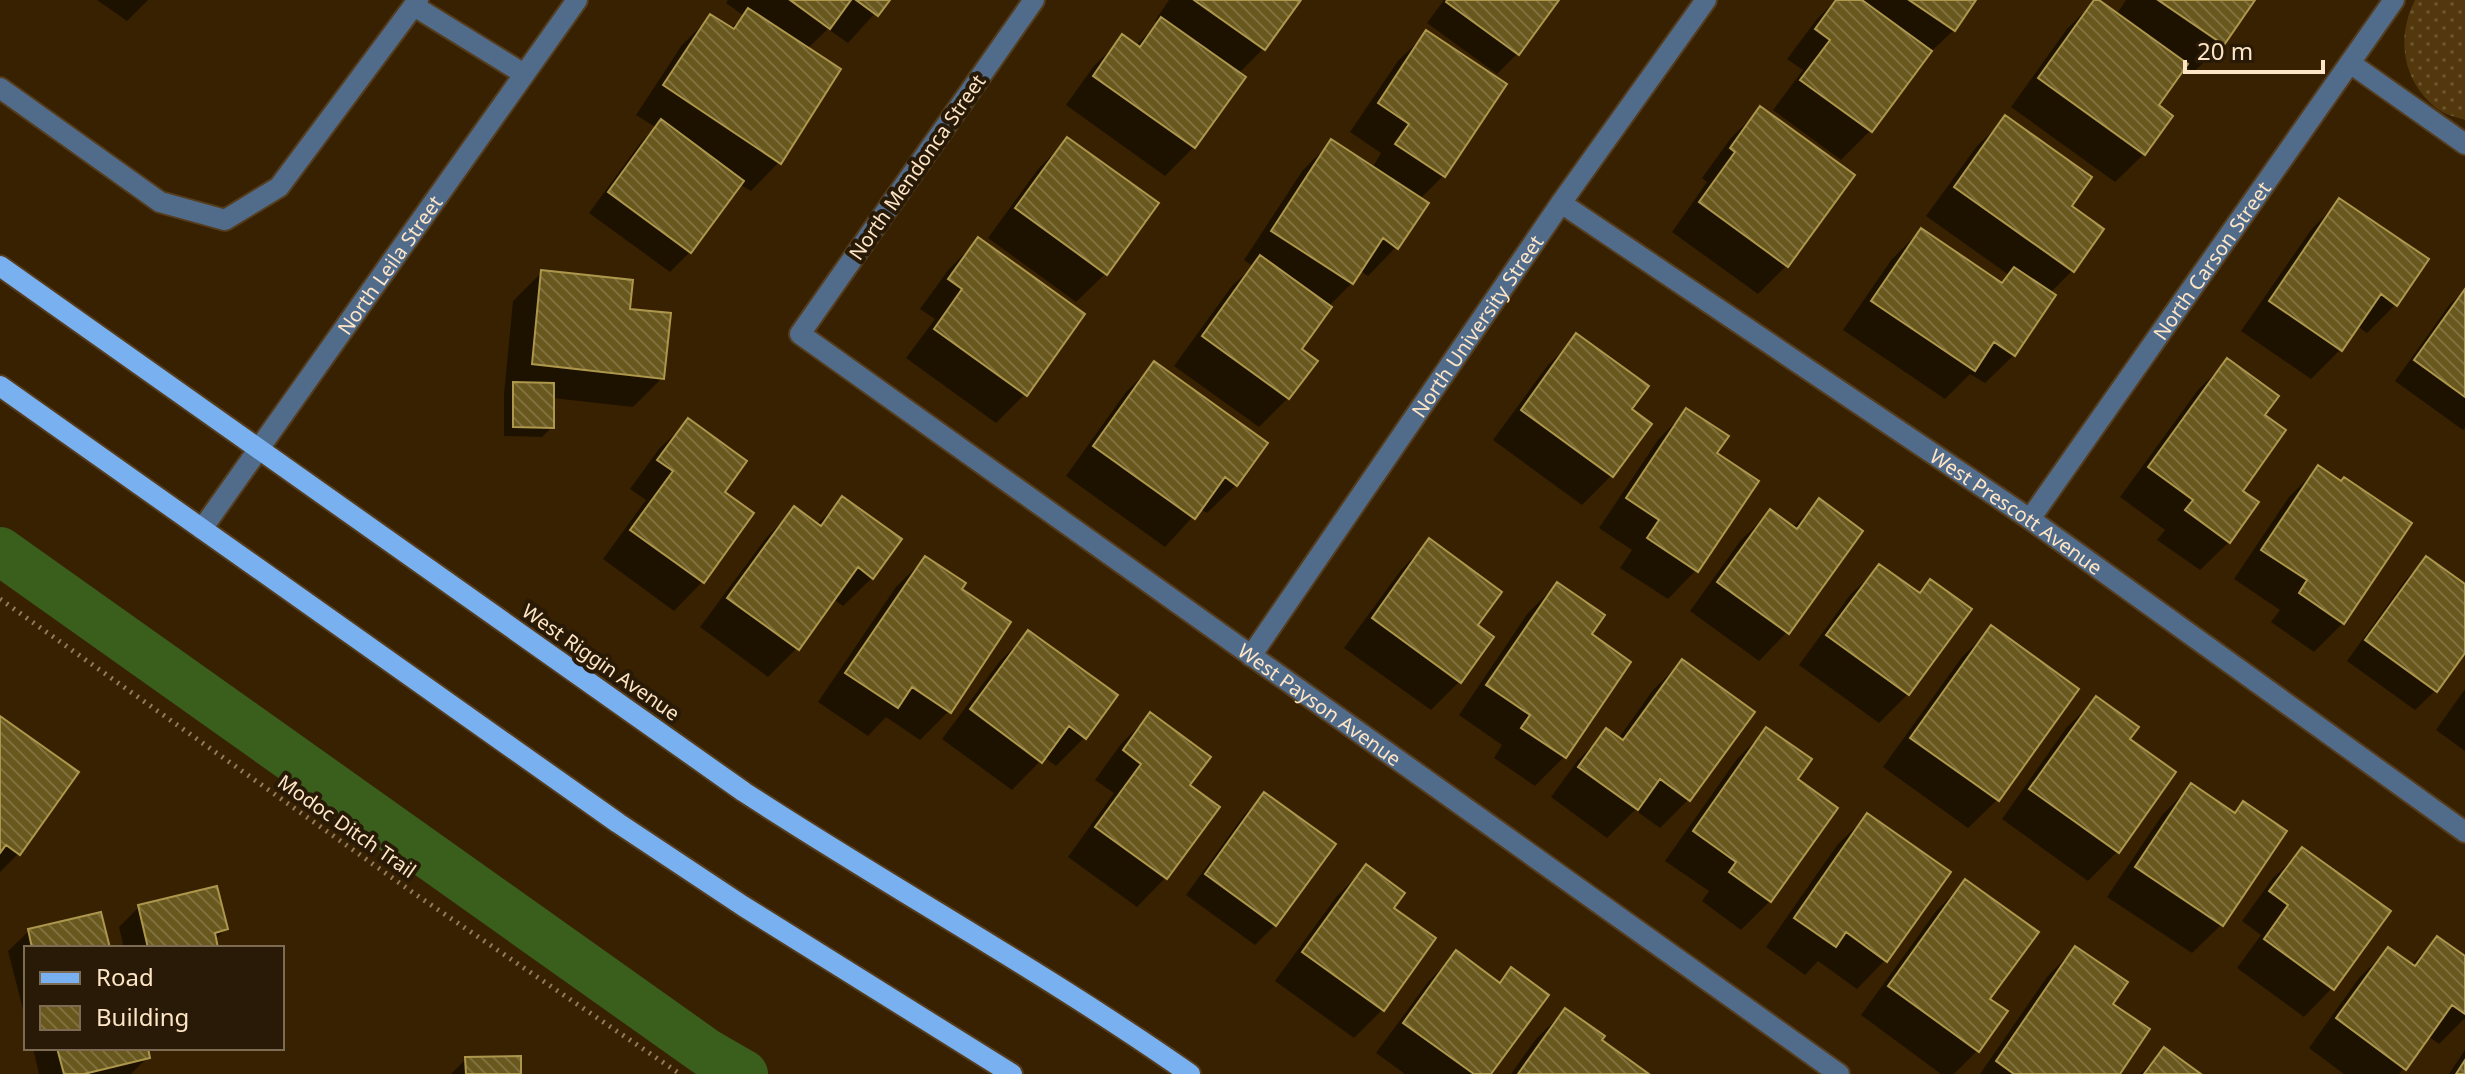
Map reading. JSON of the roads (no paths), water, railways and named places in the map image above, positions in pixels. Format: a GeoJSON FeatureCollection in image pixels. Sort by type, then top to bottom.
{"type":"FeatureCollection","features":[{"type":"Feature","properties":{"kind":"main road","name":"West Riggin Avenue"},"geometry":{"type":"LineString","coordinates":[[0,266],[744,792],[1056,986],[1190,1074]]}},
{"type":"Feature","properties":{"kind":"main road"},"geometry":{"type":"LineString","coordinates":[[0,386],[702,880],[1012,1074]]}},
{"type":"Feature","properties":{"kind":"street","name":"North Leila Street"},"geometry":{"type":"LineString","coordinates":[[202,529],[577,0]]}},
{"type":"Feature","properties":{"kind":"street","name":"North Mendonca Street"},"geometry":{"type":"LineString","coordinates":[[800,334],[1034,0]]}},
{"type":"Feature","properties":{"kind":"street","name":"North University Street"},"geometry":{"type":"LineString","coordinates":[[1251,656],[1561,203],[1706,0]]}},
{"type":"Feature","properties":{"kind":"street","name":"North Carson Street"},"geometry":{"type":"LineString","coordinates":[[2030,519],[2394,0]]}},
{"type":"Feature","properties":{"kind":"street"},"geometry":{"type":"LineString","coordinates":[[0,88],[160,202],[225,220],[279,187],[416,3],[524,74]]}},
{"type":"Feature","properties":{"kind":"street"},"geometry":{"type":"LineString","coordinates":[[2350,63],[2465,144]]}},
{"type":"Feature","properties":{"kind":"street","name":"West Prescott Avenue"},"geometry":{"type":"LineString","coordinates":[[1561,203],[2030,519],[2465,832]]}},
{"type":"Feature","properties":{"kind":"street","name":"West Payson Avenue"},"geometry":{"type":"LineString","coordinates":[[800,334],[1839,1074]]}},
{"type":"Feature","properties":{"kind":"waterway"},"geometry":{"type":"LineString","coordinates":[[0,551],[706,1052],[744,1074]]}}]}
